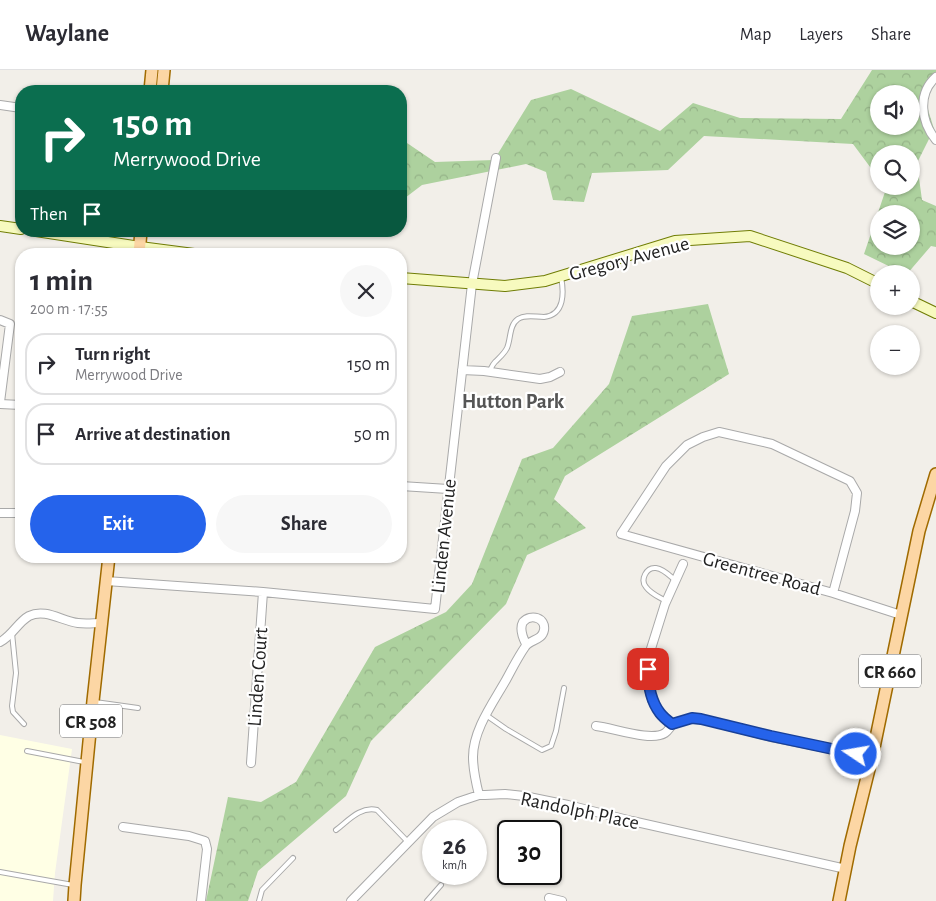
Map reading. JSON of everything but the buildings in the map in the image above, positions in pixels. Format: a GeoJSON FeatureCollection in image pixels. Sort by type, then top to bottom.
{"type":"FeatureCollection","features":[{"type":"Feature","properties":{"kind":"main road"},"geometry":{"type":"LineString","coordinates":[[151,85],[152,70]]}},
{"type":"Feature","properties":{"kind":"main road"},"geometry":{"type":"LineString","coordinates":[[163,85],[164,70]]}},
{"type":"Feature","properties":{"kind":"main road"},"geometry":{"type":"LineString","coordinates":[[0,226],[15,228]]}},
{"type":"Feature","properties":{"kind":"main road","name":"Gregory Avenue"},"geometry":{"type":"LineString","coordinates":[[407,279],[506,286],[561,277],[675,241],[750,236],[847,268],[870,280]]}},
{"type":"Feature","properties":{"kind":"main road"},"geometry":{"type":"LineString","coordinates":[[67,237],[124,248]]}},
{"type":"Feature","properties":{"kind":"main road"},"geometry":{"type":"LineString","coordinates":[[920,305],[936,313]]}},
{"type":"Feature","properties":{"kind":"main road","name":"CR 660"},"geometry":{"type":"LineString","coordinates":[[839,901],[850,846],[872,757],[919,531],[936,474]]}},
{"type":"Feature","properties":{"kind":"main road","name":"CR 508"},"geometry":{"type":"LineString","coordinates":[[74,901],[108,563]]}},
{"type":"Feature","properties":{"kind":"street"},"geometry":{"type":"LineString","coordinates":[[936,77],[924,94],[922,107],[929,132],[936,140]]}},
{"type":"Feature","properties":{"kind":"street"},"geometry":{"type":"LineString","coordinates":[[0,105],[15,107]]}},
{"type":"Feature","properties":{"kind":"street","name":"Linden Avenue"},"geometry":{"type":"LineString","coordinates":[[106,581],[263,592],[435,610],[472,284],[496,158]]}},
{"type":"Feature","properties":{"kind":"street"},"geometry":{"type":"LineString","coordinates":[[0,320],[10,324],[0,403],[15,404]]}},
{"type":"Feature","properties":{"kind":"street"},"geometry":{"type":"LineString","coordinates":[[462,370],[540,379],[550,378],[560,372]]}},
{"type":"Feature","properties":{"kind":"street","name":"Greentree Road"},"geometry":{"type":"LineString","coordinates":[[833,593],[858,493],[850,481],[772,444],[719,432],[703,437],[687,446],[666,466],[621,534],[833,593],[902,615]]}},
{"type":"Feature","properties":{"kind":"street"},"geometry":{"type":"LineString","coordinates":[[407,486],[448,489]]}},
{"type":"Feature","properties":{"kind":"street"},"geometry":{"type":"LineString","coordinates":[[0,514],[15,513]]}},
{"type":"Feature","properties":{"kind":"street"},"geometry":{"type":"LineString","coordinates":[[672,724],[660,714],[652,700],[648,684],[649,655],[666,601],[683,564]]}},
{"type":"Feature","properties":{"kind":"street","name":"Linden Court"},"geometry":{"type":"LineString","coordinates":[[251,763],[263,592]]}},
{"type":"Feature","properties":{"kind":"street"},"geometry":{"type":"LineString","coordinates":[[0,642],[12,634],[20,623],[36,614],[45,614],[78,623],[102,623]]}},
{"type":"Feature","properties":{"kind":"street"},"geometry":{"type":"LineString","coordinates":[[479,795],[473,756],[476,740],[486,714],[526,644]]}},
{"type":"Feature","properties":{"kind":"street"},"geometry":{"type":"LineString","coordinates":[[596,726],[609,727],[644,736],[657,736],[666,732],[672,724],[692,718],[701,719],[872,757]]}},
{"type":"Feature","properties":{"kind":"street","name":"Randolph Place"},"geometry":{"type":"LineString","coordinates":[[351,901],[433,817],[458,802],[479,795],[505,794],[542,799],[846,869]]}},
{"type":"Feature","properties":{"kind":"street"},"geometry":{"type":"LineString","coordinates":[[124,826],[189,836],[205,841],[207,849],[201,901]]}},
{"type":"Feature","properties":{"kind":"street"},"geometry":{"type":"LineString","coordinates":[[549,898],[562,901]]}},
{"type":"Feature","properties":{"kind":"lane"},"geometry":{"type":"LineString","coordinates":[[489,372],[493,364],[503,356],[508,347],[512,326],[516,320],[526,316],[546,317],[560,308],[563,287],[561,277]]}},
{"type":"Feature","properties":{"kind":"lane"},"geometry":{"type":"LineString","coordinates":[[666,601],[654,595],[644,585],[643,579],[646,573],[650,569],[656,568],[662,570],[676,581]]}},
{"type":"Feature","properties":{"kind":"lane"},"geometry":{"type":"LineString","coordinates":[[12,634],[16,672],[12,706],[13,712],[24,724]]}},
{"type":"Feature","properties":{"kind":"lane"},"geometry":{"type":"LineString","coordinates":[[486,714],[506,729],[542,750],[551,746],[556,731],[564,688]]}},
{"type":"Feature","properties":{"kind":"lane"},"geometry":{"type":"LineString","coordinates":[[93,701],[138,708]]}},
{"type":"Feature","properties":{"kind":"lane"},"geometry":{"type":"LineString","coordinates":[[28,751],[87,763]]}},
{"type":"Feature","properties":{"kind":"lane"},"geometry":{"type":"LineString","coordinates":[[336,830],[361,810],[371,809],[376,810],[408,842]]}},
{"type":"Feature","properties":{"kind":"lane"},"geometry":{"type":"LineString","coordinates":[[259,901],[262,890],[293,858]]}},
{"type":"Feature","properties":{"kind":"lane"},"geometry":{"type":"LineString","coordinates":[[0,872],[75,885]]}},
{"type":"Feature","properties":{"kind":"lane"},"geometry":{"type":"LineString","coordinates":[[426,901],[441,885]]}},
{"type":"Feature","properties":{"kind":"shaded area"},"geometry":{"type":"Polygon","coordinates":[[[0,735],[72,749],[53,901],[0,901],[0,735]]]}},
{"type":"Feature","properties":{"kind":"green space"},"geometry":{"type":"Polygon","coordinates":[[[872,70],[936,70],[936,77],[926,103],[934,129],[920,157],[920,145],[870,145],[870,167],[853,144],[704,136],[668,170],[592,173],[584,202],[553,200],[546,172],[526,164],[422,185],[407,196],[407,143],[435,162],[494,160],[531,100],[571,89],[660,131],[693,103],[740,118],[841,119],[872,70]]]}},
{"type":"Feature","properties":{"kind":"green space"},"geometry":{"type":"Polygon","coordinates":[[[920,185],[922,200],[936,206],[936,247],[931,246],[915,265],[887,265],[864,254],[870,236],[870,255],[920,255],[920,205],[881,205],[884,195],[920,195],[920,185]]]}},
{"type":"Feature","properties":{"kind":"green space"},"geometry":{"type":"Polygon","coordinates":[[[708,304],[729,374],[565,476],[554,499],[586,528],[527,555],[506,604],[371,741],[346,796],[258,871],[248,901],[206,901],[228,797],[261,802],[296,782],[375,647],[446,612],[472,584],[522,459],[553,448],[609,384],[632,316],[708,304]]]}},
{"type":"Feature","properties":{"kind":"district","name":"Hutton Park"},"geometry":{"type":"Point","coordinates":[513,401]}},
{"type":"Feature","properties":{"kind":"route"},"geometry":{"type":"LineString","coordinates":[[648,669],[648,684],[652,700],[660,714],[672,724],[692,718],[701,719],[856,754]]}}]}
